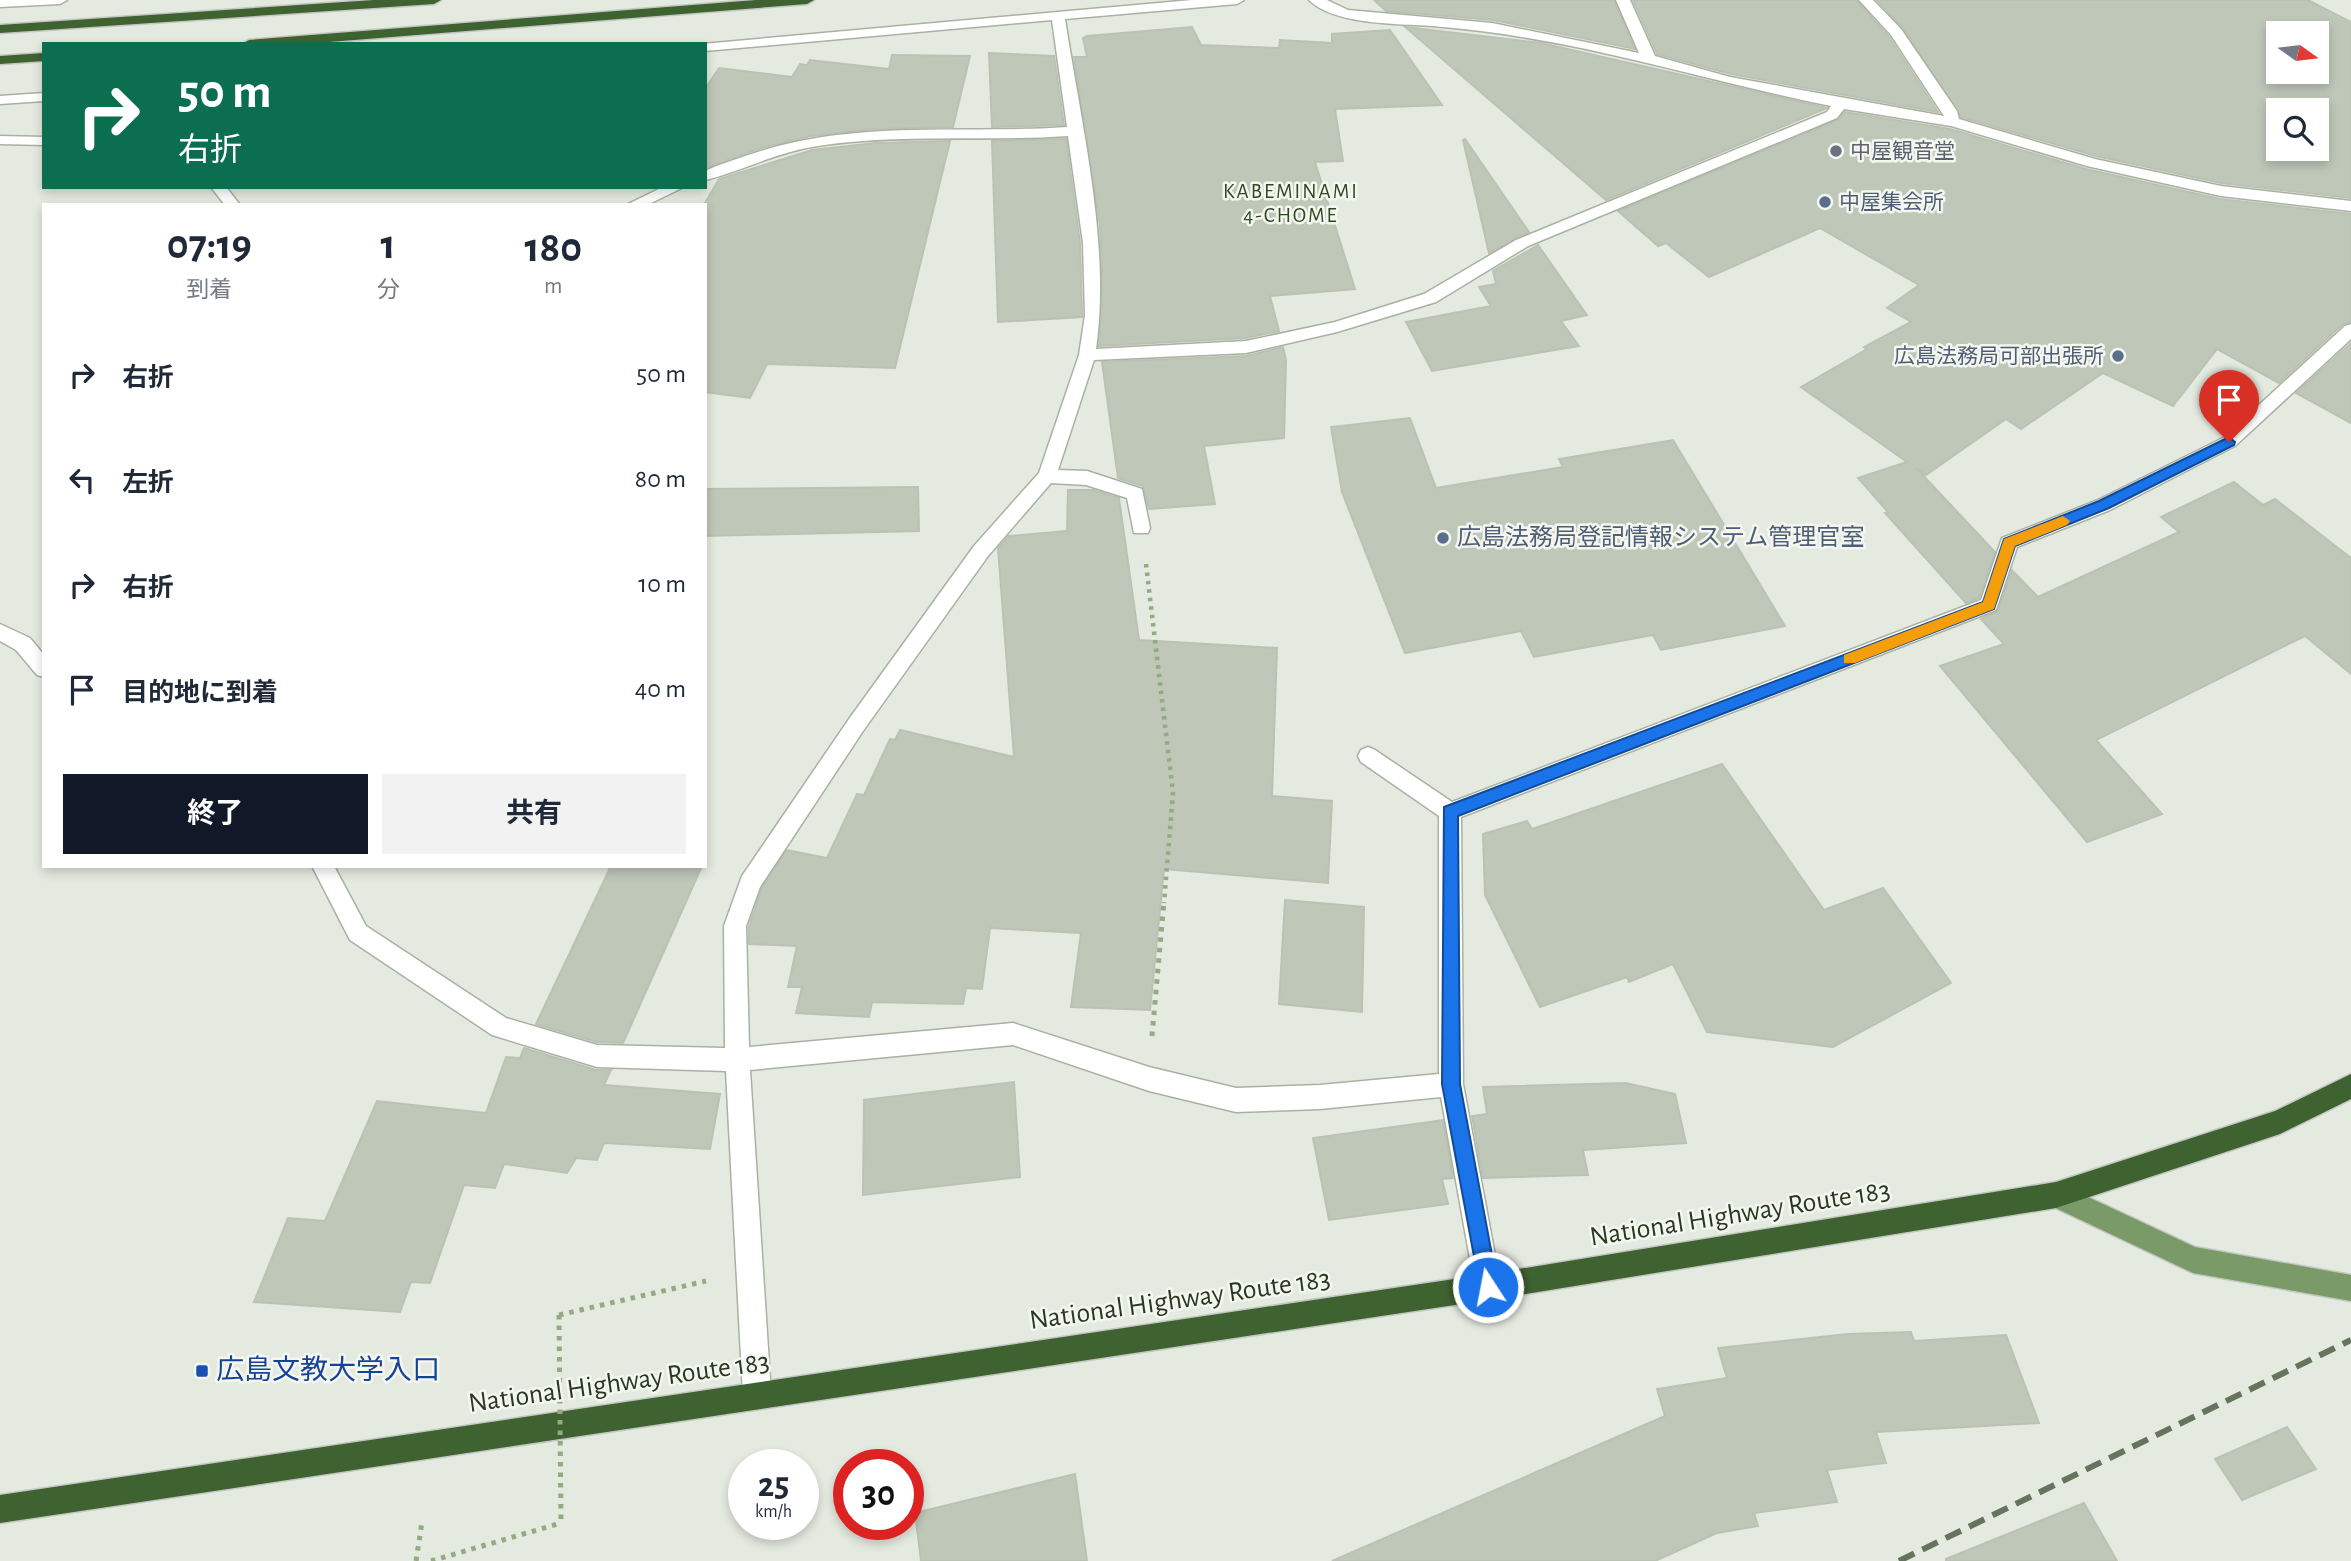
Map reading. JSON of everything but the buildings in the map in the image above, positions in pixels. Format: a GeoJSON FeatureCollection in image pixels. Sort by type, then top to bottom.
{"type":"FeatureCollection","features":[{"type":"Feature","properties":{"kind":"highway"},"geometry":{"type":"LineString","coordinates":[[0,29],[434,0]]}},
{"type":"Feature","properties":{"kind":"highway"},"geometry":{"type":"LineString","coordinates":[[274,42],[807,0]]}},
{"type":"Feature","properties":{"kind":"highway"},"geometry":{"type":"LineString","coordinates":[[0,61],[42,57]]}},
{"type":"Feature","properties":{"kind":"highway","name":"National Highway Route 183"},"geometry":{"type":"LineString","coordinates":[[0,1509],[1488,1287],[2056,1195],[2280,1122],[2351,1086]]}},
{"type":"Feature","properties":{"kind":"main road"},"geometry":{"type":"LineString","coordinates":[[2056,1195],[2193,1260],[2351,1288]]}},
{"type":"Feature","properties":{"kind":"street"},"geometry":{"type":"LineString","coordinates":[[0,4],[60,0]]}},
{"type":"Feature","properties":{"kind":"street"},"geometry":{"type":"LineString","coordinates":[[707,47],[1058,18],[1237,0]]}},
{"type":"Feature","properties":{"kind":"street"},"geometry":{"type":"LineString","coordinates":[[1316,0],[1345,14],[1492,27],[1552,37],[1649,59],[1728,81],[1840,104],[1953,122],[2030,147],[2221,191],[2351,206]]}},
{"type":"Feature","properties":{"kind":"street"},"geometry":{"type":"LineString","coordinates":[[1623,0],[1649,59]]}},
{"type":"Feature","properties":{"kind":"street"},"geometry":{"type":"LineString","coordinates":[[1866,0],[1896,32],[1950,111],[1953,122]]}},
{"type":"Feature","properties":{"kind":"street"},"geometry":{"type":"LineString","coordinates":[[757,1395],[737,1060],[735,926],[750,883],[856,724],[981,551],[1047,476],[1087,355],[1093,315],[1091,243],[1058,18]]}},
{"type":"Feature","properties":{"kind":"street"},"geometry":{"type":"LineString","coordinates":[[0,100],[42,97]]}},
{"type":"Feature","properties":{"kind":"street"},"geometry":{"type":"LineString","coordinates":[[1087,355],[1246,347],[1337,327],[1430,298],[1522,243],[1832,115],[1840,104]]}},
{"type":"Feature","properties":{"kind":"street"},"geometry":{"type":"LineString","coordinates":[[707,175],[741,162],[820,141],[889,135],[1037,134],[1075,131]]}},
{"type":"Feature","properties":{"kind":"street"},"geometry":{"type":"LineString","coordinates":[[0,140],[42,141]]}},
{"type":"Feature","properties":{"kind":"street"},"geometry":{"type":"LineString","coordinates":[[220,189],[231,203]]}},
{"type":"Feature","properties":{"kind":"street"},"geometry":{"type":"LineString","coordinates":[[638,203],[672,189]]}},
{"type":"Feature","properties":{"kind":"street"},"geometry":{"type":"LineString","coordinates":[[1450,812],[1989,605],[2009,543],[2104,505],[2229,442],[2351,330]]}},
{"type":"Feature","properties":{"kind":"street"},"geometry":{"type":"LineString","coordinates":[[1047,476],[1087,478],[1136,494],[1141,528]]}},
{"type":"Feature","properties":{"kind":"street"},"geometry":{"type":"LineString","coordinates":[[0,632],[23,644],[42,667]]}},
{"type":"Feature","properties":{"kind":"street"},"geometry":{"type":"LineString","coordinates":[[1368,757],[1450,812]]}},
{"type":"Feature","properties":{"kind":"street"},"geometry":{"type":"LineString","coordinates":[[1450,812],[1451,1084],[1488,1287]]}},
{"type":"Feature","properties":{"kind":"street"},"geometry":{"type":"LineString","coordinates":[[325,868],[358,933],[499,1027],[597,1056],[737,1060],[1013,1034],[1149,1079],[1236,1100],[1320,1097],[1451,1084]]}},
{"type":"Feature","properties":{"kind":"path"},"geometry":{"type":"LineString","coordinates":[[1141,528],[1172,793],[1149,1079]]}},
{"type":"Feature","properties":{"kind":"path"},"geometry":{"type":"LineString","coordinates":[[431,1561],[561,1523],[559,1315],[706,1280]]}},
{"type":"Feature","properties":{"kind":"path"},"geometry":{"type":"LineString","coordinates":[[416,1561],[422,1522]]}},
{"type":"Feature","properties":{"kind":"railway"},"geometry":{"type":"LineString","coordinates":[[1899,1561],[2351,1340]]}},
{"type":"Feature","properties":{"kind":"slow traffic"},"geometry":{"type":"LineString","coordinates":[[1849,659],[1989,605],[2009,543],[2063,521]]}},
{"type":"Feature","properties":{"kind":"place","name":"中屋観音堂"},"geometry":{"type":"Point","coordinates":[1836,151]}},
{"type":"Feature","properties":{"kind":"place","name":"中屋集会所"},"geometry":{"type":"Point","coordinates":[1825,202]}},
{"type":"Feature","properties":{"kind":"place","name":"広島法務局可部出張所"},"geometry":{"type":"Point","coordinates":[2118,356]}},
{"type":"Feature","properties":{"kind":"place","name":"広島法務局登記情報システム管理官室"},"geometry":{"type":"Point","coordinates":[1443,538]}},
{"type":"Feature","properties":{"kind":"place","name":"広島文教大学入口"},"geometry":{"type":"Point","coordinates":[202,1371]}},
{"type":"Feature","properties":{"kind":"district","name":"KABEMINAMI 4-CHOME"},"geometry":{"type":"Point","coordinates":[1291,203]}},
{"type":"Feature","properties":{"kind":"route"},"geometry":{"type":"LineString","coordinates":[[1488,1287],[1451,1084],[1450,812],[1989,605],[2009,543],[2104,505],[2229,442]]}}]}
